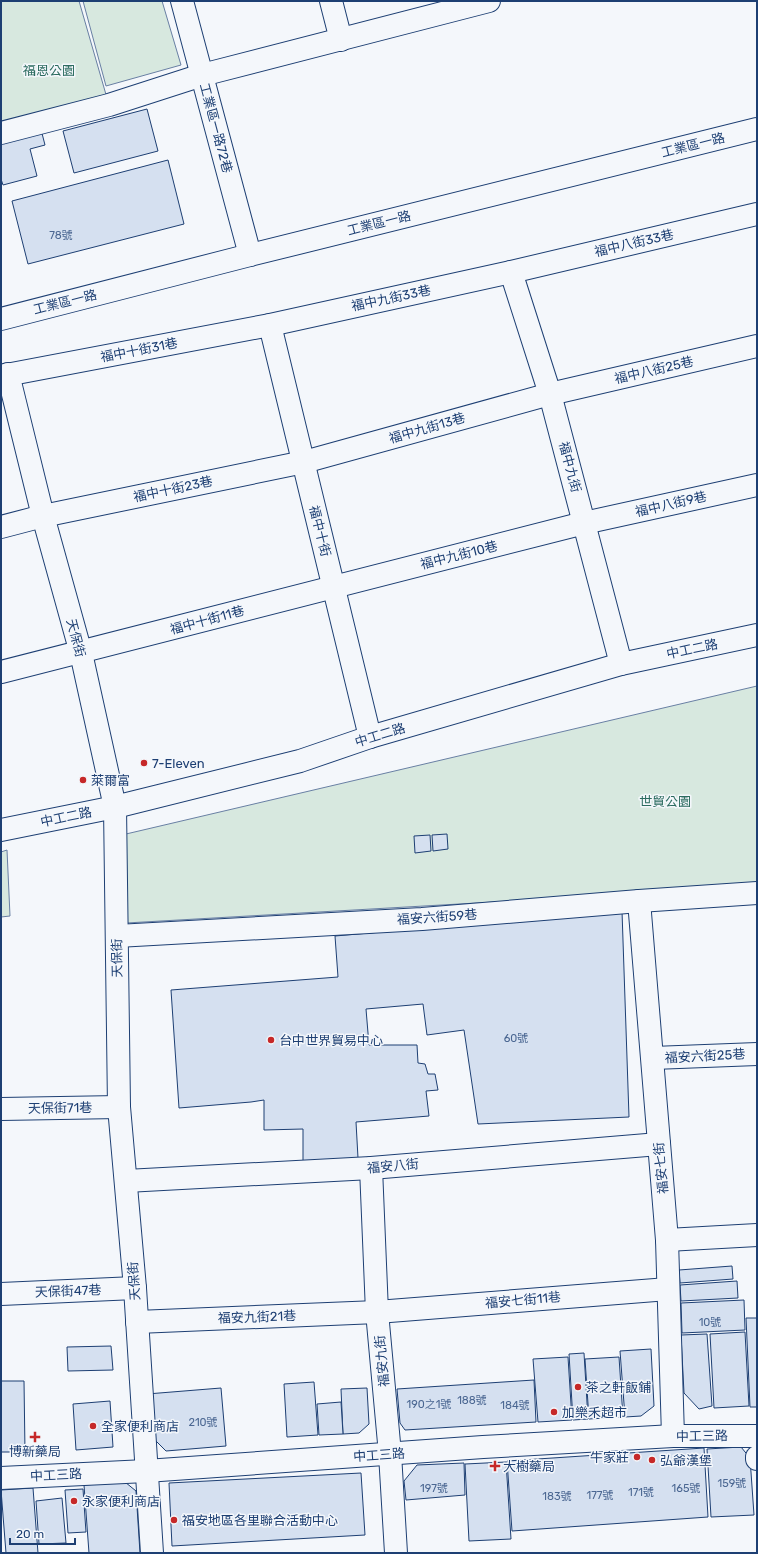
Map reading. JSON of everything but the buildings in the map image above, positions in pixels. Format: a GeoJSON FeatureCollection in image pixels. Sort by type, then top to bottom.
{"type":"FeatureCollection","features":[{"type":"Feature","properties":{"kind":"street","name":"工業區一路72巷"},"geometry":{"type":"LineString","coordinates":[[182,1],[250,255]]}},
{"type":"Feature","properties":{"kind":"street"},"geometry":{"type":"LineString","coordinates":[[331,1],[341,40]]}},
{"type":"Feature","properties":{"kind":"street"},"geometry":{"type":"LineString","coordinates":[[1,132],[109,105],[202,75],[487,1]]}},
{"type":"Feature","properties":{"kind":"street","name":"工業區一路"},"geometry":{"type":"LineString","coordinates":[[1,319],[250,255],[757,129]]}},
{"type":"Feature","properties":{"kind":"street","name":"福中八街33巷"},"geometry":{"type":"LineString","coordinates":[[511,272],[757,214]]}},
{"type":"Feature","properties":{"kind":"street","name":"福中九街33巷"},"geometry":{"type":"LineString","coordinates":[[270,325],[511,272]]}},
{"type":"Feature","properties":{"kind":"street","name":"福中九街"},"geometry":{"type":"LineString","coordinates":[[511,272],[550,394],[621,664]]}},
{"type":"Feature","properties":{"kind":"street","name":"福中十街31巷"},"geometry":{"type":"LineString","coordinates":[[4,375],[270,325]]}},
{"type":"Feature","properties":{"kind":"street","name":"福中十街"},"geometry":{"type":"LineString","coordinates":[[270,325],[370,737]]}},
{"type":"Feature","properties":{"kind":"street","name":"福中八街25巷"},"geometry":{"type":"LineString","coordinates":[[550,394],[757,346]]}},
{"type":"Feature","properties":{"kind":"street","name":"天保街"},"geometry":{"type":"LineString","coordinates":[[4,375],[81,653],[115,807],[119,1107],[135,1288],[152,1553]]}},
{"type":"Feature","properties":{"kind":"street","name":"福中九街13巷"},"geometry":{"type":"LineString","coordinates":[[304,462],[550,394]]}},
{"type":"Feature","properties":{"kind":"street","name":"福中十街23巷"},"geometry":{"type":"LineString","coordinates":[[1,527],[43,516],[304,462]]}},
{"type":"Feature","properties":{"kind":"street","name":"福中八街9巷"},"geometry":{"type":"LineString","coordinates":[[584,524],[757,485]]}},
{"type":"Feature","properties":{"kind":"street","name":"福中九街10巷"},"geometry":{"type":"LineString","coordinates":[[334,586],[584,524]]}},
{"type":"Feature","properties":{"kind":"street","name":"福中十街11巷"},"geometry":{"type":"LineString","coordinates":[[1,672],[81,653],[334,586]]}},
{"type":"Feature","properties":{"kind":"street","name":"中工二路"},"geometry":{"type":"LineString","coordinates":[[1,830],[115,807],[300,761],[370,737],[621,664],[757,635]]}},
{"type":"Feature","properties":{"kind":"street","name":"福安六街59巷"},"geometry":{"type":"LineString","coordinates":[[116,936],[422,919],[757,893]]}},
{"type":"Feature","properties":{"kind":"street","name":"福安七街"},"geometry":{"type":"LineString","coordinates":[[639,901],[667,1240],[673,1436]]}},
{"type":"Feature","properties":{"kind":"street","name":"福安六街25巷"},"geometry":{"type":"LineString","coordinates":[[652,1058],[757,1054]]}},
{"type":"Feature","properties":{"kind":"street","name":"天保街71巷"},"geometry":{"type":"LineString","coordinates":[[1,1109],[119,1107]]}},
{"type":"Feature","properties":{"kind":"street","name":"福安八街"},"geometry":{"type":"LineString","coordinates":[[126,1181],[371,1168],[660,1144]]}},
{"type":"Feature","properties":{"kind":"street","name":"福安九街"},"geometry":{"type":"LineString","coordinates":[[371,1168],[377,1312],[390,1454],[396,1553]]}},
{"type":"Feature","properties":{"kind":"street"},"geometry":{"type":"LineString","coordinates":[[667,1240],[757,1235]]}},
{"type":"Feature","properties":{"kind":"street","name":"天保街47巷"},"geometry":{"type":"LineString","coordinates":[[1,1294],[135,1288]]}},
{"type":"Feature","properties":{"kind":"street","name":"福安七街11巷"},"geometry":{"type":"LineString","coordinates":[[377,1312],[668,1289]]}},
{"type":"Feature","properties":{"kind":"street","name":"福安九街21巷"},"geometry":{"type":"LineString","coordinates":[[137,1322],[377,1312]]}},
{"type":"Feature","properties":{"kind":"street","name":"中工三路"},"geometry":{"type":"LineString","coordinates":[[1,1478],[146,1471],[673,1436],[757,1436]]}},
{"type":"Feature","properties":{"kind":"green space","name":"福恩公園"},"geometry":{"type":"Polygon","coordinates":[[[1,1],[79,1],[109,105],[1,133],[1,1]]]}},
{"type":"Feature","properties":{"kind":"green space"},"geometry":{"type":"Polygon","coordinates":[[[83,1],[162,1],[181,65],[106,86],[83,1]]]}},
{"type":"Feature","properties":{"kind":"green space","name":"世貿公園"},"geometry":{"type":"Polygon","coordinates":[[[757,686],[757,887],[126,923],[126,834],[757,686]]]}},
{"type":"Feature","properties":{"kind":"green space"},"geometry":{"type":"Polygon","coordinates":[[[7,850],[10,916],[1,917],[1,852],[7,850]]]}},
{"type":"Feature","properties":{"kind":"place","name":"7-Eleven"},"geometry":{"type":"Point","coordinates":[144,763]}},
{"type":"Feature","properties":{"kind":"place","name":"萊爾富"},"geometry":{"type":"Point","coordinates":[83,780]}},
{"type":"Feature","properties":{"kind":"place","name":"台中世界貿易中心"},"geometry":{"type":"Point","coordinates":[271,1040]}},
{"type":"Feature","properties":{"kind":"place","name":"茶之軒飯鋪"},"geometry":{"type":"Point","coordinates":[578,1387]}},
{"type":"Feature","properties":{"kind":"place","name":"加樂禾超市"},"geometry":{"type":"Point","coordinates":[554,1412]}},
{"type":"Feature","properties":{"kind":"place","name":"全家便利商店"},"geometry":{"type":"Point","coordinates":[93,1426]}},
{"type":"Feature","properties":{"kind":"place","name":"博新藥局"},"geometry":{"type":"Point","coordinates":[35,1437]}},
{"type":"Feature","properties":{"kind":"place","name":"牛家莊"},"geometry":{"type":"Point","coordinates":[637,1457]}},
{"type":"Feature","properties":{"kind":"place","name":"弘爺漢堡"},"geometry":{"type":"Point","coordinates":[652,1460]}},
{"type":"Feature","properties":{"kind":"place","name":"大樹藥局"},"geometry":{"type":"Point","coordinates":[495,1466]}},
{"type":"Feature","properties":{"kind":"place","name":"永家便利商店"},"geometry":{"type":"Point","coordinates":[74,1501]}},
{"type":"Feature","properties":{"kind":"place","name":"福安地區各里聯合活動中心"},"geometry":{"type":"Point","coordinates":[174,1520]}}]}
